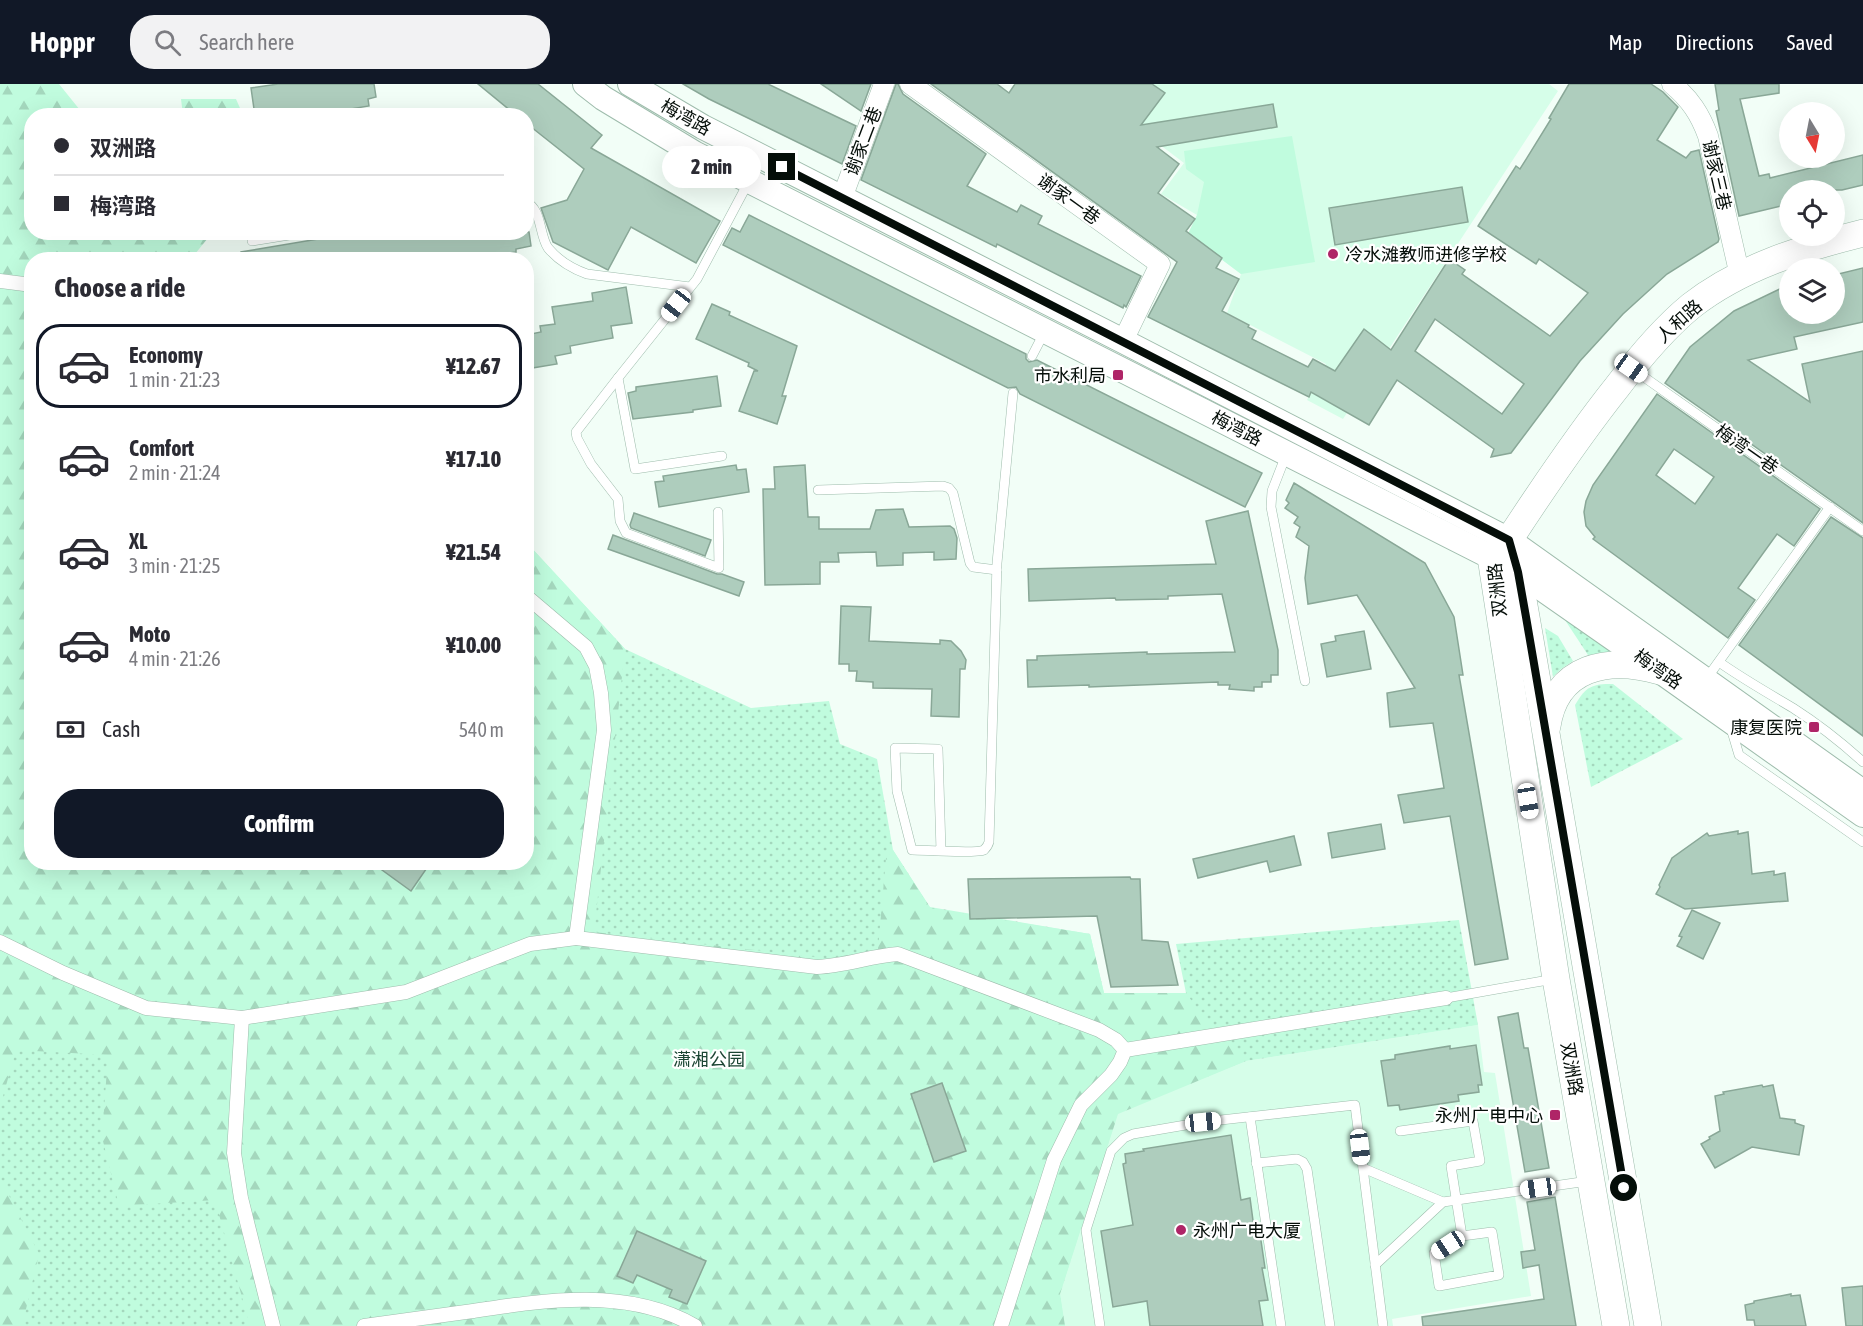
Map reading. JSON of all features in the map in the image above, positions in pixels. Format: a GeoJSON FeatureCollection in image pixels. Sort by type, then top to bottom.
{"type":"FeatureCollection","features":[{"type":"Feature","properties":{"kind":"main road","name":"人和路"},"geometry":{"type":"LineString","coordinates":[[1500,549],[1596,412],[1631,368],[1691,306],[1764,264],[1805,249],[1863,233]]}},
{"type":"Feature","properties":{"kind":"main road","name":"双洲路"},"geometry":{"type":"LineString","coordinates":[[1500,549],[1518,572],[1648,1326]]}},
{"type":"Feature","properties":{"kind":"main road","name":"双洲路"},"geometry":{"type":"LineString","coordinates":[[1500,549],[1532,825],[1616,1326]]}},
{"type":"Feature","properties":{"kind":"main road"},"geometry":{"type":"LineString","coordinates":[[1546,733],[1549,713],[1555,698],[1563,686],[1586,670],[1626,664],[1659,670]]}},
{"type":"Feature","properties":{"kind":"main road"},"geometry":{"type":"LineString","coordinates":[[1532,825],[1561,820]]}},
{"type":"Feature","properties":{"kind":"street","name":"梅湾路"},"geometry":{"type":"LineString","coordinates":[[585,84],[647,126],[749,181],[1287,453],[1500,549]]}},
{"type":"Feature","properties":{"kind":"street","name":"梅湾路"},"geometry":{"type":"LineString","coordinates":[[630,84],[703,127],[1123,341],[1500,549],[1712,671],[1863,792]]}},
{"type":"Feature","properties":{"kind":"street","name":"谢家二巷"},"geometry":{"type":"LineString","coordinates":[[842,198],[884,84]]}},
{"type":"Feature","properties":{"kind":"street","name":"谢家一巷"},"geometry":{"type":"LineString","coordinates":[[910,84],[1160,264],[1123,341]]}},
{"type":"Feature","properties":{"kind":"street","name":"谢家三巷"},"geometry":{"type":"LineString","coordinates":[[1672,84],[1687,96],[1708,136],[1740,276]]}},
{"type":"Feature","properties":{"kind":"street"},"geometry":{"type":"LineString","coordinates":[[0,280],[24,284]]}},
{"type":"Feature","properties":{"kind":"street","name":"梅湾路"},"geometry":{"type":"LineString","coordinates":[[1518,572],[1863,815]]}},
{"type":"Feature","properties":{"kind":"street"},"geometry":{"type":"LineString","coordinates":[[534,603],[586,647],[596,666],[601,693],[604,730],[576,938]]}},
{"type":"Feature","properties":{"kind":"street"},"geometry":{"type":"LineString","coordinates":[[0,942],[63,973],[146,1008],[242,1018],[406,992],[530,944],[576,938],[817,967],[836,966],[877,956],[898,954],[1099,1030],[1116,1040],[1125,1050]]}},
{"type":"Feature","properties":{"kind":"street"},"geometry":{"type":"LineString","coordinates":[[1125,1050],[1446,998]]}},
{"type":"Feature","properties":{"kind":"street"},"geometry":{"type":"LineString","coordinates":[[242,1018],[234,1153],[241,1198],[273,1326]]}},
{"type":"Feature","properties":{"kind":"street"},"geometry":{"type":"LineString","coordinates":[[1001,1326],[1054,1161],[1082,1105],[1112,1075],[1125,1050]]}},
{"type":"Feature","properties":{"kind":"street"},"geometry":{"type":"LineString","coordinates":[[364,1326],[548,1300],[576,1300],[624,1303],[660,1312],[695,1326]]}},
{"type":"Feature","properties":{"kind":"lane"},"geometry":{"type":"LineString","coordinates":[[718,512],[719,568],[626,533],[620,521],[618,499],[591,464],[576,432],[697,279],[749,181]]}},
{"type":"Feature","properties":{"kind":"lane"},"geometry":{"type":"LineString","coordinates":[[534,208],[548,247],[574,269],[587,274],[690,287]]}},
{"type":"Feature","properties":{"kind":"lane"},"geometry":{"type":"LineString","coordinates":[[252,241],[258,240]]}},
{"type":"Feature","properties":{"kind":"lane"},"geometry":{"type":"LineString","coordinates":[[1032,356],[1045,331]]}},
{"type":"Feature","properties":{"kind":"lane","name":"梅湾一巷"},"geometry":{"type":"LineString","coordinates":[[1631,368],[1863,531]]}},
{"type":"Feature","properties":{"kind":"lane"},"geometry":{"type":"LineString","coordinates":[[618,378],[635,469],[722,456]]}},
{"type":"Feature","properties":{"kind":"lane"},"geometry":{"type":"LineString","coordinates":[[941,851],[938,749],[895,748],[897,791],[912,850],[941,851],[982,851],[989,842],[997,570],[1014,393]]}},
{"type":"Feature","properties":{"kind":"lane"},"geometry":{"type":"LineString","coordinates":[[1287,453],[1272,491],[1270,507],[1305,681]]}},
{"type":"Feature","properties":{"kind":"lane"},"geometry":{"type":"LineString","coordinates":[[818,490],[943,486],[949,488],[953,493],[970,562],[973,567],[997,570]]}},
{"type":"Feature","properties":{"kind":"lane"},"geometry":{"type":"LineString","coordinates":[[1830,507],[1712,671],[1744,680],[1795,710],[1839,740],[1863,762]]}},
{"type":"Feature","properties":{"kind":"lane"},"geometry":{"type":"LineString","coordinates":[[1729,720],[1739,755],[1863,842]]}},
{"type":"Feature","properties":{"kind":"lane"},"geometry":{"type":"LineString","coordinates":[[1446,998],[1556,979]]}},
{"type":"Feature","properties":{"kind":"lane"},"geometry":{"type":"LineString","coordinates":[[1100,1326],[1086,1230],[1111,1151],[1116,1143],[1133,1134],[1203,1122],[1355,1105],[1383,1326]]}},
{"type":"Feature","properties":{"kind":"lane"},"geometry":{"type":"LineString","coordinates":[[1250,1117],[1281,1326]]}},
{"type":"Feature","properties":{"kind":"lane"},"geometry":{"type":"LineString","coordinates":[[1400,1131],[1473,1121],[1480,1161],[1451,1166],[1462,1236]]}},
{"type":"Feature","properties":{"kind":"lane"},"geometry":{"type":"LineString","coordinates":[[1256,1163],[1297,1159],[1303,1162],[1307,1169],[1330,1326]]}},
{"type":"Feature","properties":{"kind":"lane"},"geometry":{"type":"LineString","coordinates":[[1363,1168],[1443,1202],[1591,1180]]}},
{"type":"Feature","properties":{"kind":"lane"},"geometry":{"type":"LineString","coordinates":[[1375,1265],[1443,1202]]}},
{"type":"Feature","properties":{"kind":"lane"},"geometry":{"type":"LineString","coordinates":[[1492,1232],[1499,1275],[1439,1286],[1434,1253],[1462,1236],[1492,1232]]}},
{"type":"Feature","properties":{"kind":"shaded area","name":"冷水滩教师进修学校"},"geometry":{"type":"Polygon","coordinates":[[[1080,84],[1549,84],[1558,91],[1343,419],[1307,400],[1326,364],[1227,313],[1241,274],[1188,234],[1197,215],[1161,194],[1184,163],[1080,84]]]}},
{"type":"Feature","properties":{"kind":"shaded area"},"geometry":{"type":"Polygon","coordinates":[[[1478,1025],[1484,1072],[1495,1073],[1531,1296],[1392,1319],[1393,1326],[1065,1326],[1060,1294],[1118,1113],[1246,1061],[1478,1025]]]}},
{"type":"Feature","properties":{"kind":"green space","name":"潇湘公园"},"geometry":{"type":"Polygon","coordinates":[[[0,84],[24,108],[24,240],[65,240],[115,252],[24,252],[24,870],[534,870],[534,551],[625,649],[751,708],[829,701],[840,744],[877,759],[893,850],[930,907],[1090,934],[1104,993],[1186,993],[1176,944],[1459,920],[1478,1025],[1246,1061],[1118,1113],[1060,1294],[1065,1326],[0,1326],[0,84]]]}},
{"type":"Feature","properties":{"kind":"green space","name":"潇湘公园"},"geometry":{"type":"Polygon","coordinates":[[[0,84],[59,84],[78,108],[24,108],[24,240],[206,240],[197,252],[24,252],[24,870],[534,870],[534,551],[625,649],[594,932],[843,960],[878,949],[886,858],[893,850],[930,908],[1090,934],[1104,993],[1186,993],[1246,1061],[1118,1114],[1060,1294],[1065,1326],[250,1326],[215,1200],[119,1206],[102,1137],[108,1055],[16,1050],[0,1107],[0,84]]]}},
{"type":"Feature","properties":{"kind":"green space"},"geometry":{"type":"Polygon","coordinates":[[[181,99],[236,99],[240,108],[182,108],[181,99]]]}},
{"type":"Feature","properties":{"kind":"green space"},"geometry":{"type":"Polygon","coordinates":[[[1292,136],[1315,262],[1241,274],[1188,234],[1197,215],[1204,182],[1186,169],[1184,151],[1292,136]]]}},
{"type":"Feature","properties":{"kind":"green space"},"geometry":{"type":"Polygon","coordinates":[[[1563,617],[1614,653],[1588,655],[1563,617]]]}},
{"type":"Feature","properties":{"kind":"green space"},"geometry":{"type":"Polygon","coordinates":[[[1545,628],[1558,636],[1573,661],[1553,677],[1545,628]]]}},
{"type":"Feature","properties":{"kind":"green space"},"geometry":{"type":"Polygon","coordinates":[[[1613,684],[1683,739],[1591,787],[1575,705],[1590,687],[1613,684]]]}},
{"type":"Feature","properties":{"kind":"green space"},"geometry":{"type":"Polygon","coordinates":[[[0,1178],[39,1254],[22,1326],[0,1326],[0,1178]]]}},
{"type":"Feature","properties":{"kind":"building"},"geometry":{"type":"Polygon","coordinates":[[[278,84],[374,84],[376,97],[368,99],[369,106],[356,108],[254,108],[251,88],[278,84]]]}},
{"type":"Feature","properties":{"kind":"building"},"geometry":{"type":"Polygon","coordinates":[[[478,84],[538,84],[602,135],[591,148],[720,221],[696,263],[631,227],[608,270],[553,242],[541,208],[567,200],[584,169],[534,129],[534,108],[507,108],[478,84]]]}},
{"type":"Feature","properties":{"kind":"building"},"geometry":{"type":"Polygon","coordinates":[[[683,84],[768,84],[856,126],[842,164],[683,84]]]}},
{"type":"Feature","properties":{"kind":"building"},"geometry":{"type":"Polygon","coordinates":[[[821,84],[871,84],[861,111],[821,84]]]}},
{"type":"Feature","properties":{"kind":"building"},"geometry":{"type":"Polygon","coordinates":[[[896,84],[903,94],[986,154],[967,186],[1017,212],[1021,205],[1042,216],[1038,224],[1141,276],[1126,307],[1124,305],[1123,308],[997,244],[996,247],[861,180],[896,84]]]}},
{"type":"Feature","properties":{"kind":"building"},"geometry":{"type":"Polygon","coordinates":[[[931,84],[997,84],[1009,93],[1015,84],[1152,84],[1165,93],[1141,125],[1273,104],[1277,127],[1157,147],[1179,164],[1158,193],[1195,219],[1186,231],[1222,258],[1216,268],[1239,279],[1222,311],[1256,331],[1252,339],[1308,367],[1313,359],[1335,371],[1364,329],[1391,350],[1449,259],[1465,270],[1462,274],[1550,336],[1588,293],[1539,259],[1536,264],[1478,226],[1516,166],[1520,169],[1551,119],[1549,118],[1569,84],[1651,84],[1678,107],[1657,140],[1686,158],[1691,152],[1699,150],[1719,239],[1718,242],[1667,274],[1623,314],[1580,361],[1511,453],[1491,457],[1494,449],[1397,380],[1369,425],[1311,392],[1309,397],[1148,317],[1177,262],[931,84]],[[1435,319],[1415,351],[1502,414],[1524,384],[1435,319]]]}},
{"type":"Feature","properties":{"kind":"building"},"geometry":{"type":"Polygon","coordinates":[[[1715,84],[1779,84],[1779,93],[1740,99],[1759,176],[1769,174],[1770,178],[1810,168],[1845,168],[1845,159],[1863,155],[1863,185],[1845,189],[1845,180],[1779,180],[1779,207],[1739,216],[1716,111],[1719,110],[1715,84]]]}},
{"type":"Feature","properties":{"kind":"building"},"geometry":{"type":"Polygon","coordinates":[[[1462,187],[1468,222],[1335,245],[1329,208],[1462,187]]]}},
{"type":"Feature","properties":{"kind":"building"},"geometry":{"type":"Polygon","coordinates":[[[749,215],[1026,354],[1029,362],[1037,360],[1262,473],[1245,507],[1020,394],[1016,387],[1008,388],[723,245],[732,228],[740,232],[749,215]]]}},
{"type":"Feature","properties":{"kind":"building"},"geometry":{"type":"Polygon","coordinates":[[[312,240],[530,240],[531,246],[516,249],[516,252],[241,252],[312,240]]]}},
{"type":"Feature","properties":{"kind":"building"},"geometry":{"type":"Polygon","coordinates":[[[1863,268],[1863,322],[1794,337],[1797,349],[1748,360],[1810,402],[1802,364],[1863,351],[1863,523],[1665,383],[1690,347],[1734,311],[1779,289],[1779,324],[1845,324],[1845,272],[1863,268]]]}},
{"type":"Feature","properties":{"kind":"building"},"geometry":{"type":"Polygon","coordinates":[[[626,287],[632,323],[611,326],[613,338],[570,346],[571,353],[555,356],[557,364],[534,368],[534,333],[541,332],[540,326],[555,324],[552,307],[593,301],[592,293],[626,287]]]}},
{"type":"Feature","properties":{"kind":"building"},"geometry":{"type":"Polygon","coordinates":[[[712,304],[730,312],[729,315],[797,346],[782,396],[786,396],[777,424],[739,411],[754,371],[758,371],[748,366],[749,363],[696,339],[712,304]]]}},
{"type":"Feature","properties":{"kind":"building"},"geometry":{"type":"Polygon","coordinates":[[[717,376],[721,406],[693,410],[693,412],[633,419],[628,393],[636,391],[636,387],[717,376]]]}},
{"type":"Feature","properties":{"kind":"building"},"geometry":{"type":"Polygon","coordinates":[[[1657,394],[1820,509],[1794,546],[1777,534],[1738,588],[1755,600],[1728,638],[1593,539],[1595,537],[1586,526],[1584,512],[1593,485],[1657,394]],[[1674,449],[1656,475],[1695,504],[1714,477],[1674,449]]]}},
{"type":"Feature","properties":{"kind":"building"},"geometry":{"type":"Polygon","coordinates":[[[736,465],[737,470],[746,469],[749,492],[659,507],[655,482],[664,481],[663,476],[736,465]]]}},
{"type":"Feature","properties":{"kind":"building"},"geometry":{"type":"Polygon","coordinates":[[[805,465],[808,517],[819,517],[819,529],[870,529],[876,510],[903,509],[909,527],[950,526],[954,529],[957,538],[956,559],[934,560],[934,552],[903,553],[903,565],[877,566],[876,552],[838,553],[839,562],[820,562],[820,584],[765,585],[763,489],[775,489],[774,467],[805,465]]]}},
{"type":"Feature","properties":{"kind":"building"},"geometry":{"type":"Polygon","coordinates":[[[1294,483],[1425,563],[1454,617],[1463,675],[1459,675],[1508,959],[1475,965],[1450,816],[1404,823],[1398,795],[1444,788],[1433,723],[1390,727],[1387,693],[1415,688],[1357,595],[1308,604],[1305,578],[1309,546],[1296,537],[1300,527],[1294,523],[1298,517],[1285,508],[1289,503],[1286,500],[1294,483]]]}},
{"type":"Feature","properties":{"kind":"building"},"geometry":{"type":"Polygon","coordinates":[[[1248,511],[1278,650],[1278,675],[1271,675],[1271,682],[1262,682],[1262,687],[1254,687],[1254,691],[1229,689],[1230,685],[1218,685],[1218,682],[1028,687],[1027,660],[1037,660],[1037,656],[1235,652],[1222,594],[1168,596],[1168,599],[1029,601],[1028,569],[1216,564],[1206,521],[1248,511]]]}},
{"type":"Feature","properties":{"kind":"building"},"geometry":{"type":"Polygon","coordinates":[[[634,513],[711,540],[705,556],[631,528],[634,513]]]}},
{"type":"Feature","properties":{"kind":"building"},"geometry":{"type":"Polygon","coordinates":[[[1831,517],[1863,538],[1863,736],[1739,645],[1831,517]]]}},
{"type":"Feature","properties":{"kind":"building"},"geometry":{"type":"Polygon","coordinates":[[[613,535],[744,582],[739,596],[608,549],[613,535]]]}},
{"type":"Feature","properties":{"kind":"building"},"geometry":{"type":"Polygon","coordinates":[[[841,606],[871,607],[869,641],[940,644],[940,640],[951,641],[966,660],[965,669],[960,669],[959,717],[931,716],[932,689],[873,688],[873,682],[856,681],[857,671],[849,671],[849,664],[839,664],[841,606]]]}},
{"type":"Feature","properties":{"kind":"building"},"geometry":{"type":"Polygon","coordinates":[[[1364,631],[1371,669],[1327,677],[1321,644],[1336,641],[1335,636],[1364,631]]]}},
{"type":"Feature","properties":{"kind":"building"},"geometry":{"type":"Polygon","coordinates":[[[1381,824],[1385,849],[1332,858],[1328,833],[1381,824]]]}},
{"type":"Feature","properties":{"kind":"building"},"geometry":{"type":"Polygon","coordinates":[[[1738,831],[1738,834],[1748,832],[1752,874],[1774,871],[1774,875],[1785,873],[1788,901],[1685,909],[1656,894],[1672,858],[1707,833],[1709,836],[1738,831]]]}},
{"type":"Feature","properties":{"kind":"building"},"geometry":{"type":"Polygon","coordinates":[[[1294,836],[1301,865],[1270,872],[1267,861],[1198,878],[1193,859],[1294,836]]]}},
{"type":"Feature","properties":{"kind":"building"},"geometry":{"type":"Polygon","coordinates":[[[382,870],[425,870],[411,891],[382,870]]]}},
{"type":"Feature","properties":{"kind":"building"},"geometry":{"type":"Polygon","coordinates":[[[1130,877],[1140,879],[1142,940],[1168,942],[1178,985],[1111,987],[1097,916],[970,919],[968,879],[1130,877]]]}},
{"type":"Feature","properties":{"kind":"building"},"geometry":{"type":"Polygon","coordinates":[[[1692,910],[1720,923],[1703,959],[1677,946],[1682,937],[1679,936],[1692,910]]]}},
{"type":"Feature","properties":{"kind":"building"},"geometry":{"type":"Polygon","coordinates":[[[1518,1013],[1524,1048],[1528,1048],[1549,1168],[1525,1172],[1498,1017],[1518,1013]]]}},
{"type":"Feature","properties":{"kind":"building"},"geometry":{"type":"Polygon","coordinates":[[[1476,1045],[1482,1085],[1478,1085],[1479,1092],[1458,1095],[1459,1101],[1400,1110],[1399,1105],[1388,1106],[1381,1061],[1395,1059],[1395,1055],[1450,1046],[1450,1049],[1476,1045]]]}},
{"type":"Feature","properties":{"kind":"building"},"geometry":{"type":"Polygon","coordinates":[[[942,1083],[966,1151],[934,1162],[911,1094],[942,1083]]]}},
{"type":"Feature","properties":{"kind":"building"},"geometry":{"type":"Polygon","coordinates":[[[1762,1085],[1763,1087],[1773,1085],[1780,1118],[1795,1120],[1795,1123],[1804,1126],[1799,1155],[1752,1147],[1715,1168],[1701,1144],[1720,1131],[1715,1096],[1724,1094],[1723,1092],[1762,1085]]]}},
{"type":"Feature","properties":{"kind":"building","name":"永州广电大厦"},"geometry":{"type":"Polygon","coordinates":[[[1231,1135],[1241,1200],[1250,1198],[1254,1228],[1259,1227],[1265,1268],[1262,1268],[1268,1300],[1259,1301],[1263,1326],[1150,1326],[1147,1301],[1113,1307],[1101,1231],[1133,1225],[1123,1164],[1126,1163],[1125,1154],[1231,1135]]]}},
{"type":"Feature","properties":{"kind":"building"},"geometry":{"type":"Polygon","coordinates":[[[1555,1197],[1576,1326],[1423,1326],[1422,1317],[1544,1299],[1539,1265],[1523,1268],[1521,1252],[1535,1250],[1527,1202],[1555,1197]]]}},
{"type":"Feature","properties":{"kind":"building"},"geometry":{"type":"Polygon","coordinates":[[[637,1231],[706,1261],[687,1304],[669,1297],[672,1290],[637,1275],[633,1283],[617,1276],[637,1231]]]}},
{"type":"Feature","properties":{"kind":"building"},"geometry":{"type":"Polygon","coordinates":[[[1863,1286],[1863,1326],[1846,1326],[1842,1288],[1863,1286]]]}},
{"type":"Feature","properties":{"kind":"building"},"geometry":{"type":"Polygon","coordinates":[[[1791,1294],[1791,1296],[1800,1295],[1806,1326],[1755,1326],[1754,1320],[1747,1320],[1745,1305],[1791,1294]]]}},
{"type":"Feature","properties":{"kind":"place","name":"冷水滩教师进修学校"},"geometry":{"type":"Point","coordinates":[1333,254]}},
{"type":"Feature","properties":{"kind":"place","name":"市水利局"},"geometry":{"type":"Point","coordinates":[1118,375]}},
{"type":"Feature","properties":{"kind":"place","name":"康复医院"},"geometry":{"type":"Point","coordinates":[1814,727]}},
{"type":"Feature","properties":{"kind":"place","name":"永州广电中心"},"geometry":{"type":"Point","coordinates":[1555,1115]}},
{"type":"Feature","properties":{"kind":"place","name":"永州广电大厦"},"geometry":{"type":"Point","coordinates":[1181,1230]}},
{"type":"Feature","properties":{"kind":"route"},"geometry":{"type":"LineString","coordinates":[[782,167],[1509,540],[1518,572],[1526,617],[1624,1188]]}}]}
